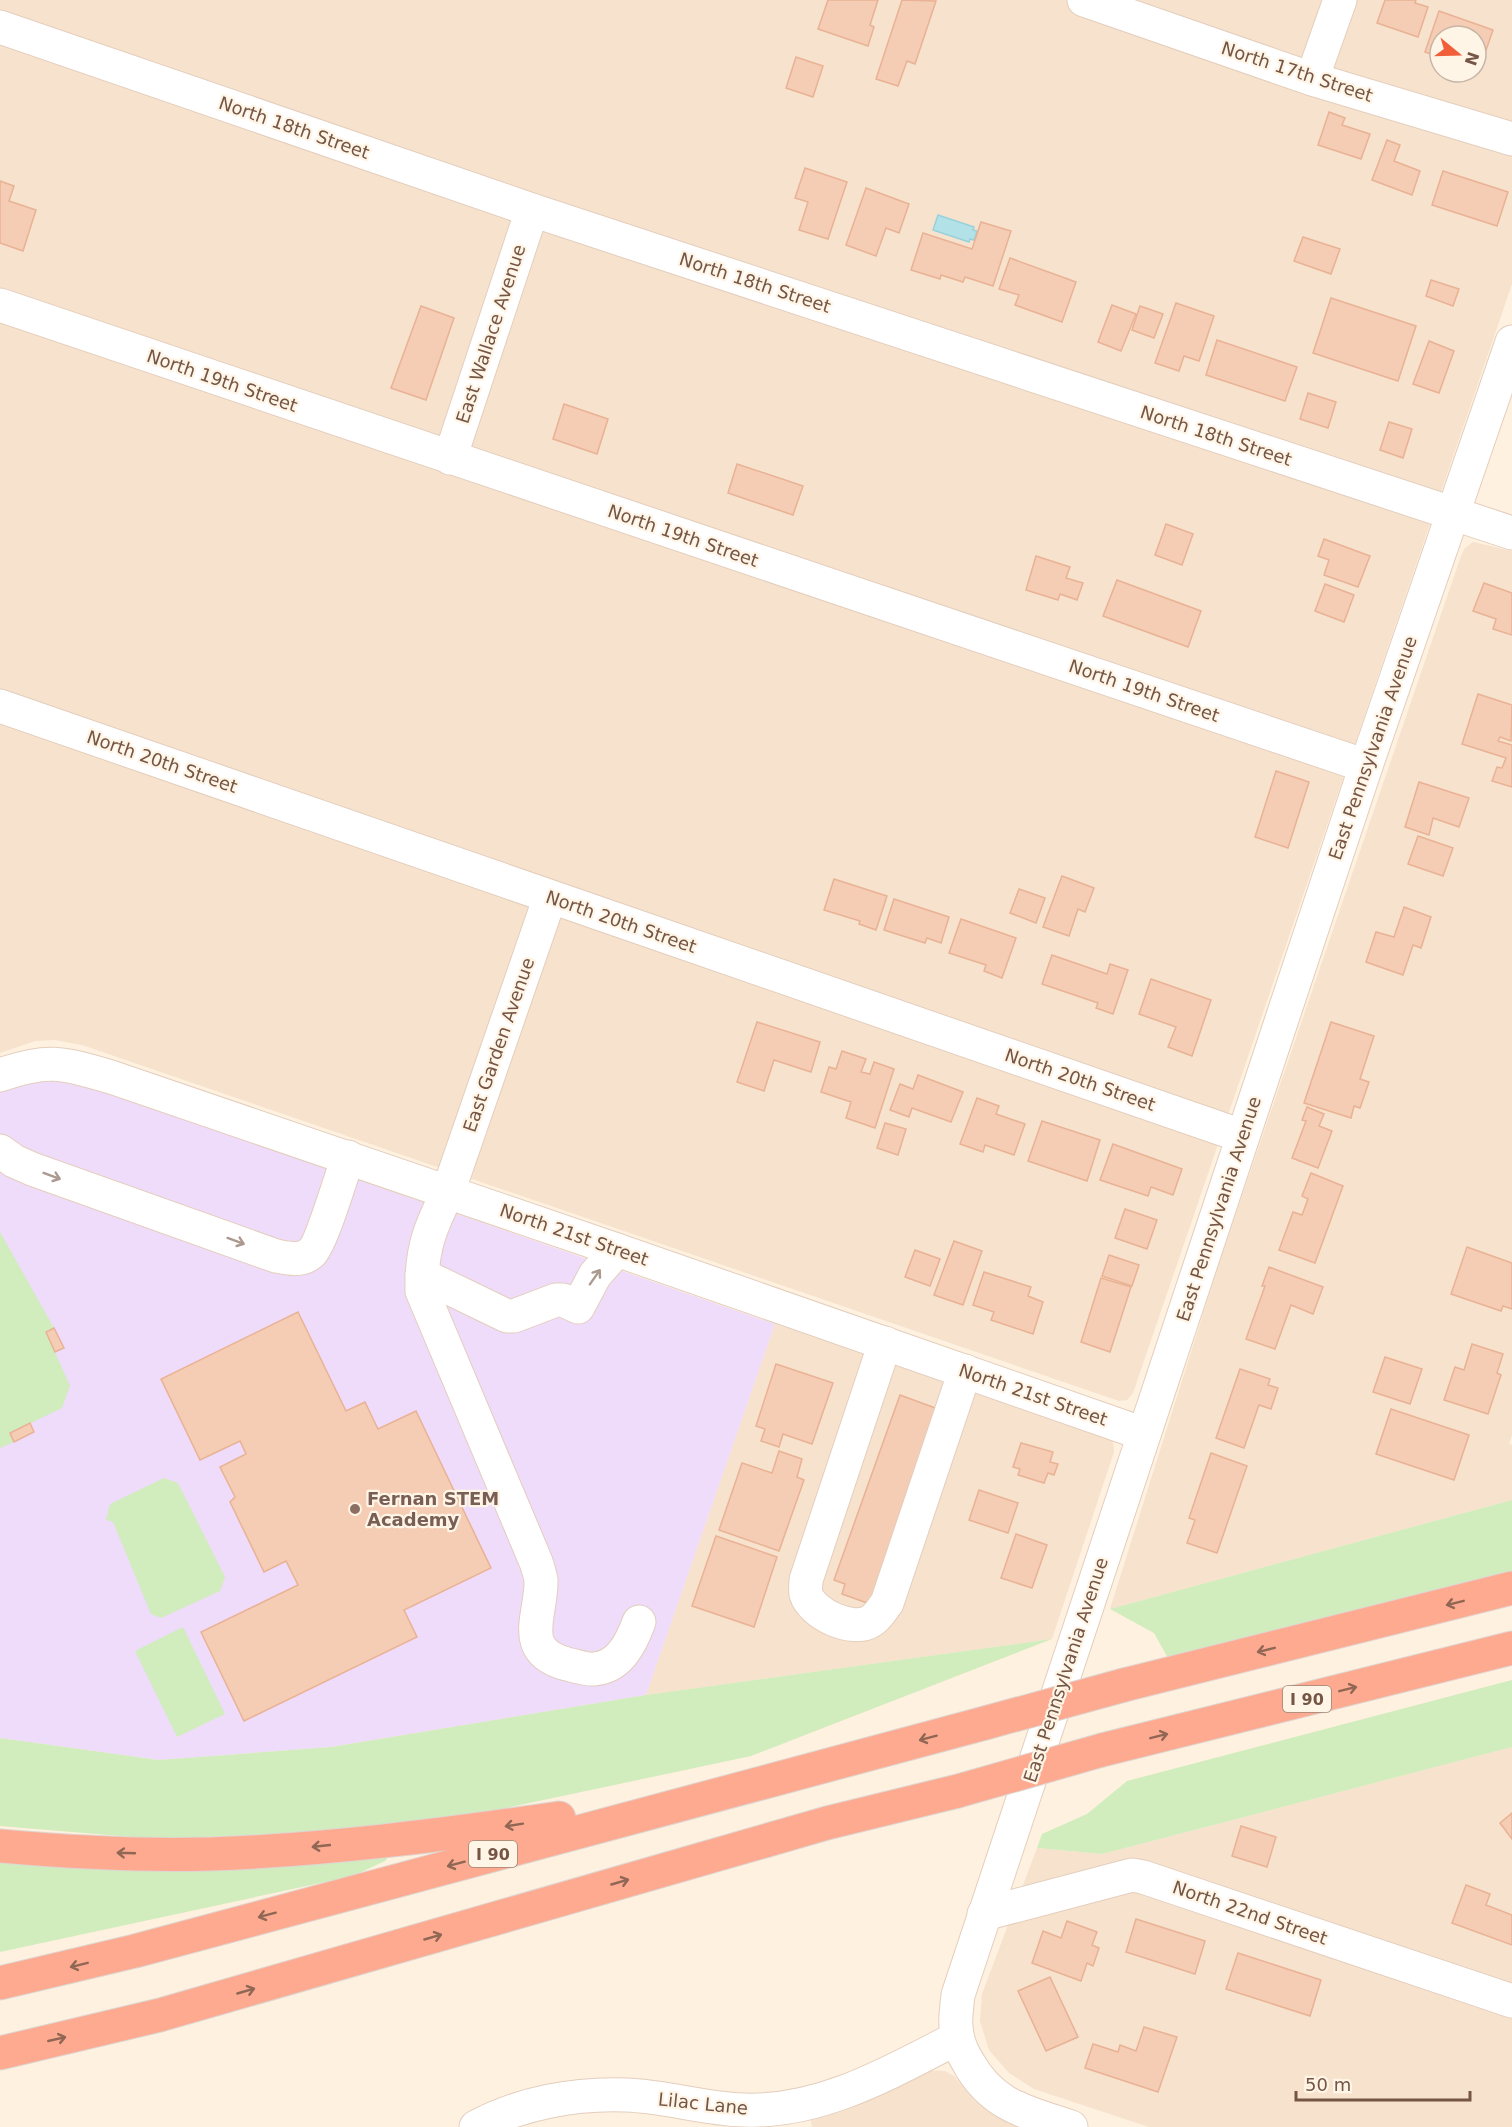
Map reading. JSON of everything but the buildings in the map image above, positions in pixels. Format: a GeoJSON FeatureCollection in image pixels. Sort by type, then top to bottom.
{"type":"FeatureCollection","features":[{"type":"Feature","properties":{"kind":"highway","name":"I 90"},"geometry":{"type":"LineString","coordinates":[[0,1983],[135,1952],[1124,1685],[1512,1588]]}},
{"type":"Feature","properties":{"kind":"highway","name":"I 90"},"geometry":{"type":"LineString","coordinates":[[0,2053],[160,2015],[827,1823],[958,1791],[1102,1750],[1512,1648]]}},
{"type":"Feature","properties":{"kind":"highway"},"geometry":{"type":"LineString","coordinates":[[0,1846],[157,1854],[266,1851],[313,1847],[465,1832],[554,1819],[819,1766]]}},
{"type":"Feature","properties":{"kind":"street","name":"North 17th Street"},"geometry":{"type":"LineString","coordinates":[[1084,0],[1312,79],[1512,139]]}},
{"type":"Feature","properties":{"kind":"street"},"geometry":{"type":"LineString","coordinates":[[1312,79],[1340,0]]}},
{"type":"Feature","properties":{"kind":"street","name":"North 18th Street"},"geometry":{"type":"LineString","coordinates":[[0,27],[532,210],[1512,533]]}},
{"type":"Feature","properties":{"kind":"street","name":"East Wallace Avenue"},"geometry":{"type":"LineString","coordinates":[[450,458],[532,210]]}},
{"type":"Feature","properties":{"kind":"street","name":"North 19th Street"},"geometry":{"type":"LineString","coordinates":[[0,305],[1366,766]]}},
{"type":"Feature","properties":{"kind":"street","name":"East Pennsylvania Avenue"},"geometry":{"type":"LineString","coordinates":[[1071,2127],[1026,2112],[1000,2100],[976,2078],[961,2051],[957,2038],[958,1995],[1366,766],[1512,342]]}},
{"type":"Feature","properties":{"kind":"street","name":"North 20th Street"},"geometry":{"type":"LineString","coordinates":[[0,706],[1242,1136]]}},
{"type":"Feature","properties":{"kind":"street","name":"East Garden Avenue"},"geometry":{"type":"LineString","coordinates":[[550,897],[448,1192],[428,1238],[422,1259],[422,1290],[541,1577],[535,1624],[540,1649],[548,1657],[562,1663],[593,1670],[606,1667],[615,1662],[627,1647],[639,1622]]}},
{"type":"Feature","properties":{"kind":"street","name":"North 21st Street"},"geometry":{"type":"LineString","coordinates":[[0,1075],[44,1063],[77,1067],[111,1077],[348,1157],[1144,1434]]}},
{"type":"Feature","properties":{"kind":"street"},"geometry":{"type":"LineString","coordinates":[[0,1151],[14,1161],[32,1169],[276,1256],[295,1260],[311,1253],[320,1239],[348,1157]]}},
{"type":"Feature","properties":{"kind":"street"},"geometry":{"type":"LineString","coordinates":[[422,1275],[507,1316],[514,1316],[556,1300],[562,1300],[578,1307],[595,1275],[617,1250]]}},
{"type":"Feature","properties":{"kind":"street"},"geometry":{"type":"LineString","coordinates":[[885,1343],[806,1580],[805,1592],[809,1601],[826,1616],[843,1622],[864,1624],[872,1621],[887,1603],[965,1371]]}},
{"type":"Feature","properties":{"kind":"street","name":"North 22nd Street"},"geometry":{"type":"LineString","coordinates":[[984,1914],[1132,1875],[1512,2001]]}},
{"type":"Feature","properties":{"kind":"street","name":"Lilac Lane"},"geometry":{"type":"LineString","coordinates":[[476,2127],[519,2109],[551,2101],[589,2096],[627,2095],[744,2110],[789,2107],[831,2096],[876,2080],[957,2038]]}},
{"type":"Feature","properties":{"kind":"shaded area"},"geometry":{"type":"Polygon","coordinates":[[[0,0],[1512,0],[1512,284],[1133,1393],[1127,1400],[1119,1401],[82,1045],[55,1040],[35,1041],[0,1053],[0,0]]]}},
{"type":"Feature","properties":{"kind":"shaded area"},"geometry":{"type":"Polygon","coordinates":[[[1473,542],[1512,551],[1512,1435],[1509,1444],[1512,1445],[1512,1500],[1110,1609],[1221,1257],[1461,556],[1465,548],[1473,542]]]}},
{"type":"Feature","properties":{"kind":"shaded area","name":"Fernan STEM Academy"},"geometry":{"type":"Polygon","coordinates":[[[52,1078],[102,1091],[775,1324],[646,1695],[331,1747],[159,1760],[0,1738],[0,1092],[18,1084],[52,1078]]]}},
{"type":"Feature","properties":{"kind":"shaded area"},"geometry":{"type":"Polygon","coordinates":[[[775,1324],[1113,1441],[1114,1452],[1052,1639],[646,1695],[775,1324]]]}},
{"type":"Feature","properties":{"kind":"shaded area"},"geometry":{"type":"Polygon","coordinates":[[[1512,1747],[1512,2127],[1149,2127],[1034,2089],[1009,2073],[989,2050],[980,2021],[982,1994],[1037,1848],[1102,1854],[1512,1747]]]}},
{"type":"Feature","properties":{"kind":"shaded area"},"geometry":{"type":"Polygon","coordinates":[[[923,2070],[945,2071],[954,2076],[975,2101],[995,2116],[1019,2127],[812,2127],[810,2117],[923,2070]]]}},
{"type":"Feature","properties":{"kind":"green space"},"geometry":{"type":"Polygon","coordinates":[[[0,1232],[54,1328],[46,1332],[70,1386],[62,1408],[10,1433],[14,1442],[0,1448],[0,1232]]]}},
{"type":"Feature","properties":{"kind":"green space"},"geometry":{"type":"Polygon","coordinates":[[[164,1478],[178,1483],[225,1577],[220,1591],[161,1618],[151,1614],[113,1522],[106,1520],[110,1504],[164,1478]]]}},
{"type":"Feature","properties":{"kind":"green space"},"geometry":{"type":"Polygon","coordinates":[[[1512,1500],[1512,1571],[1169,1660],[1154,1633],[1110,1609],[1512,1500]]]}},
{"type":"Feature","properties":{"kind":"green space"},"geometry":{"type":"Polygon","coordinates":[[[183,1627],[225,1714],[177,1737],[135,1651],[183,1627]]]}},
{"type":"Feature","properties":{"kind":"green space"},"geometry":{"type":"Polygon","coordinates":[[[1052,1639],[751,1756],[492,1811],[340,1831],[157,1839],[0,1826],[0,1738],[159,1760],[331,1747],[646,1695],[1052,1639]]]}},
{"type":"Feature","properties":{"kind":"green space"},"geometry":{"type":"Polygon","coordinates":[[[1512,1680],[1512,1747],[1102,1854],[1037,1848],[1042,1834],[1087,1814],[1127,1781],[1512,1680]]]}},
{"type":"Feature","properties":{"kind":"green space"},"geometry":{"type":"Polygon","coordinates":[[[390,1855],[385,1861],[353,1876],[0,1952],[0,1860],[390,1855]]]}},
{"type":"Feature","properties":{"kind":"water"},"geometry":{"type":"Polygon","coordinates":[[[938,215],[974,227],[973,230],[977,231],[974,240],[970,239],[969,242],[933,230],[938,215]]]}},
{"type":"Feature","properties":{"kind":"place","name":"Fernan STEM Academy"},"geometry":{"type":"Point","coordinates":[355,1509]}}]}
